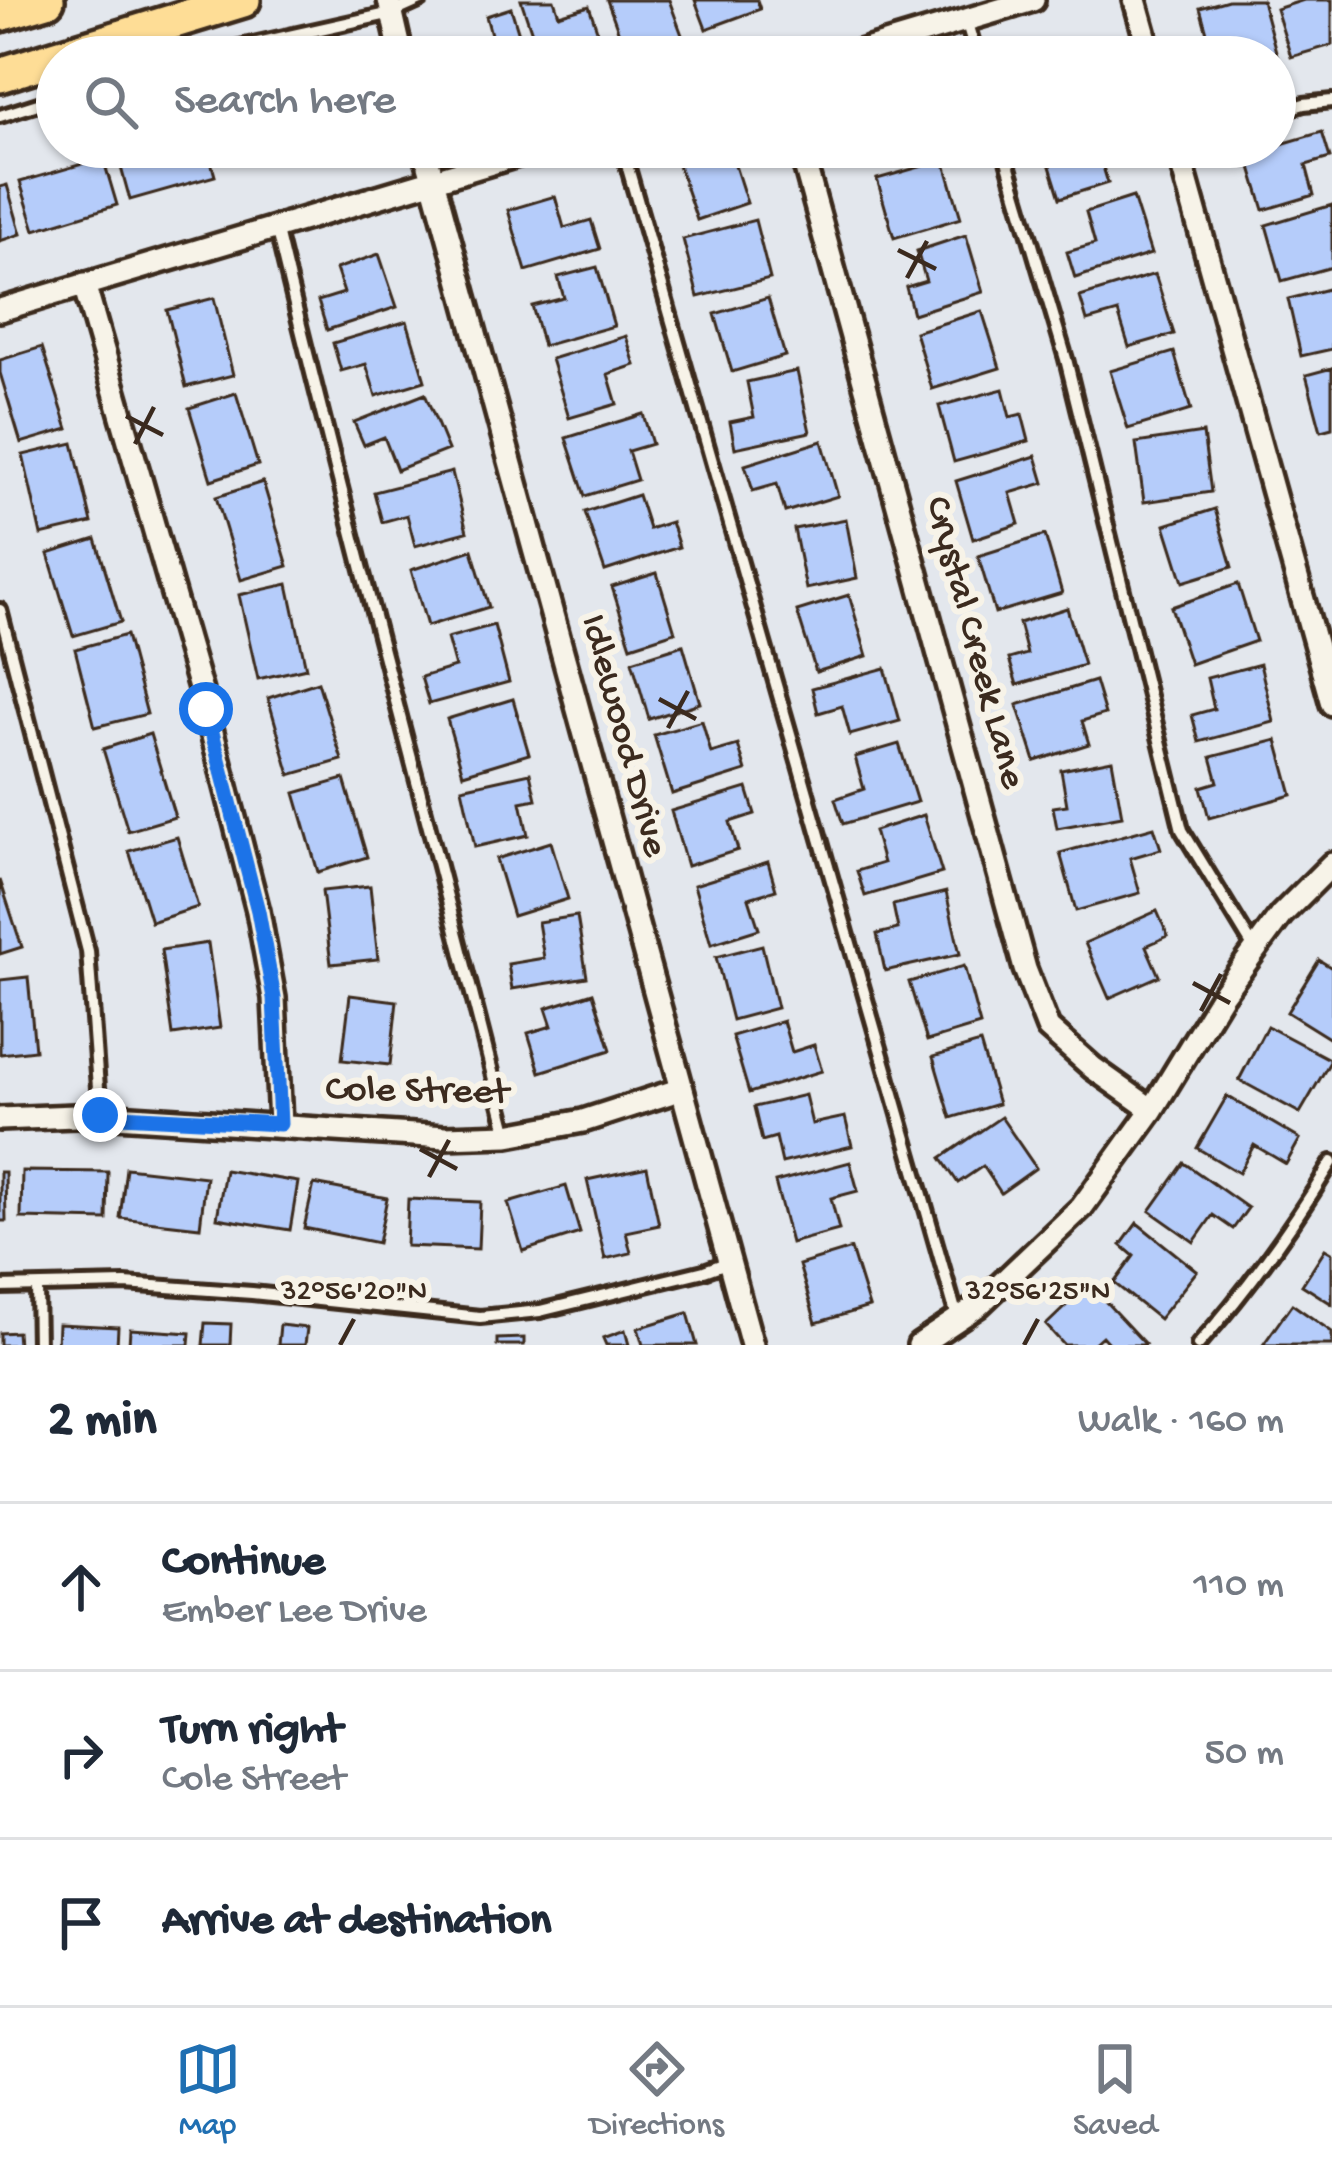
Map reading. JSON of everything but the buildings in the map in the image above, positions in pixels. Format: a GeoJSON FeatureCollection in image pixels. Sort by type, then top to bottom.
{"type":"FeatureCollection","features":[{"type":"Feature","properties":{"kind":"main road"},"geometry":{"type":"LineString","coordinates":[[0,14],[47,0]]}},
{"type":"Feature","properties":{"kind":"main road"},"geometry":{"type":"LineString","coordinates":[[126,36],[243,0]]}},
{"type":"Feature","properties":{"kind":"main road"},"geometry":{"type":"LineString","coordinates":[[0,75],[36,64]]}},
{"type":"Feature","properties":{"kind":"street"},"geometry":{"type":"LineString","coordinates":[[912,36],[1033,0]]}},
{"type":"Feature","properties":{"kind":"street"},"geometry":{"type":"LineString","coordinates":[[1136,0],[1145,36]]}},
{"type":"Feature","properties":{"kind":"street","name":"Idlewood Drive"},"geometry":{"type":"LineString","coordinates":[[429,168],[752,1345]]}},
{"type":"Feature","properties":{"kind":"street"},"geometry":{"type":"LineString","coordinates":[[0,310],[477,168]]}},
{"type":"Feature","properties":{"kind":"street","name":"Crystal Creek Lane"},"geometry":{"type":"LineString","coordinates":[[806,168],[1025,969],[1048,1028],[1152,1110]]}},
{"type":"Feature","properties":{"kind":"street"},"geometry":{"type":"LineString","coordinates":[[1183,168],[1332,704]]}},
{"type":"Feature","properties":{"kind":"street"},"geometry":{"type":"LineString","coordinates":[[84,284],[206,709],[258,911],[274,998],[280,1124]]}},
{"type":"Feature","properties":{"kind":"street"},"geometry":{"type":"LineString","coordinates":[[919,1345],[958,1320],[1082,1207],[1152,1110],[1222,995],[1281,915],[1332,863]]}},
{"type":"Feature","properties":{"kind":"street","name":"Cole Street"},"geometry":{"type":"LineString","coordinates":[[0,1119],[100,1115],[446,1137],[508,1135],[583,1121],[682,1089]]}},
{"type":"Feature","properties":{"kind":"lane"},"geometry":{"type":"LineString","coordinates":[[277,36],[421,0]]}},
{"type":"Feature","properties":{"kind":"lane"},"geometry":{"type":"LineString","coordinates":[[966,20],[971,36]]}},
{"type":"Feature","properties":{"kind":"lane"},"geometry":{"type":"LineString","coordinates":[[1296,106],[1332,101]]}},
{"type":"Feature","properties":{"kind":"lane"},"geometry":{"type":"LineString","coordinates":[[0,116],[36,105]]}},
{"type":"Feature","properties":{"kind":"lane"},"geometry":{"type":"LineString","coordinates":[[628,168],[958,1320]]}},
{"type":"Feature","properties":{"kind":"lane"},"geometry":{"type":"LineString","coordinates":[[1010,168],[1066,359],[1183,830],[1255,950]]}},
{"type":"Feature","properties":{"kind":"lane"},"geometry":{"type":"LineString","coordinates":[[276,227],[508,1135]]}},
{"type":"Feature","properties":{"kind":"lane"},"geometry":{"type":"LineString","coordinates":[[0,610],[88,951],[100,1115]]}},
{"type":"Feature","properties":{"kind":"lane"},"geometry":{"type":"LineString","coordinates":[[1198,1345],[1240,1298],[1332,1162]]}},
{"type":"Feature","properties":{"kind":"lane"},"geometry":{"type":"LineString","coordinates":[[0,1287],[125,1284],[480,1317],[539,1311],[729,1262]]}},
{"type":"Feature","properties":{"kind":"lane"},"geometry":{"type":"LineString","coordinates":[[37,1287],[38,1345]]}},
{"type":"Feature","properties":{"kind":"route"},"geometry":{"type":"LineString","coordinates":[[100,1115],[280,1124],[274,998],[258,911],[206,709]]}}]}
